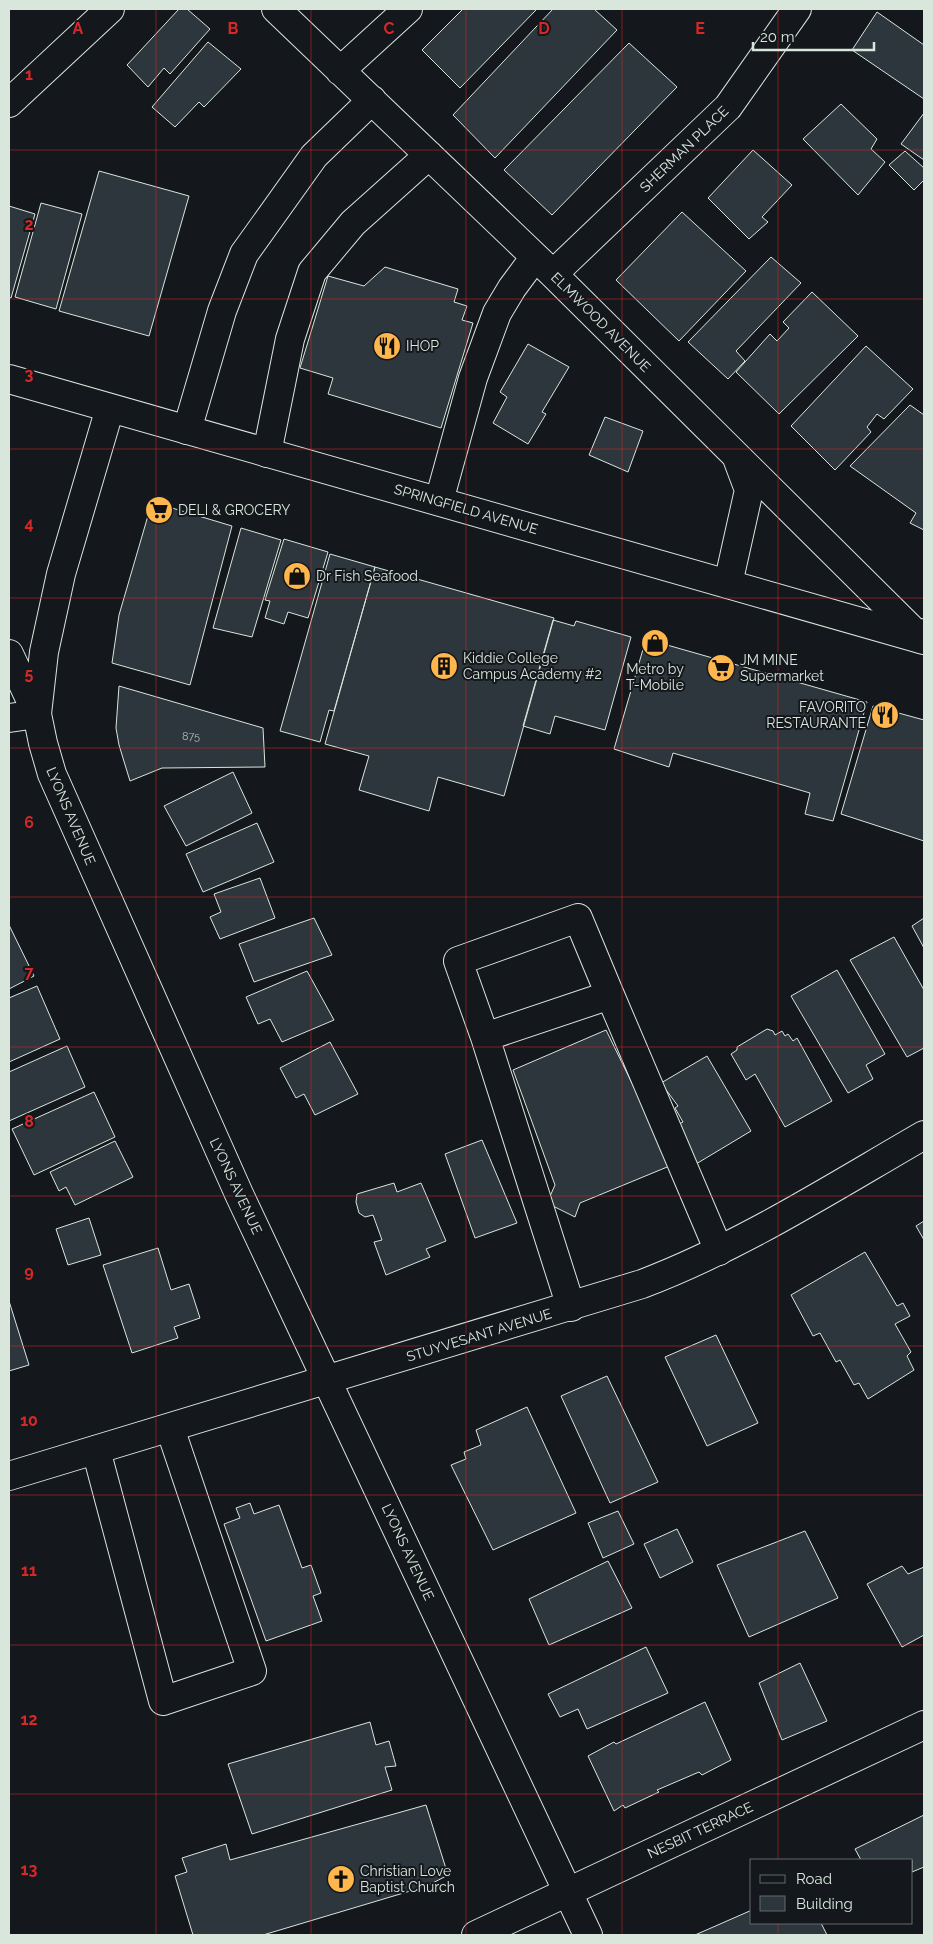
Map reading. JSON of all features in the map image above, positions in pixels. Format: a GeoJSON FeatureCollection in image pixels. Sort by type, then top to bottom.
{"type":"FeatureCollection","features":[{"type":"Feature","properties":{"kind":"main road"},"geometry":{"type":"LineString","coordinates":[[9,103],[110,9]]}},
{"type":"Feature","properties":{"kind":"main road","name":"ELMWOOD AVENUE"},"geometry":{"type":"LineString","coordinates":[[276,9],[544,266],[923,637]]}},
{"type":"Feature","properties":{"kind":"main road"},"geometry":{"type":"LineString","coordinates":[[340,71],[408,9]]}},
{"type":"Feature","properties":{"kind":"main road","name":"SHERMAN PLACE"},"geometry":{"type":"LineString","coordinates":[[439,501],[473,378],[497,313],[512,288],[544,266],[728,107],[797,9]]}},
{"type":"Feature","properties":{"kind":"main road"},"geometry":{"type":"LineString","coordinates":[[187,430],[222,311],[244,254],[314,156],[372,100]]}},
{"type":"Feature","properties":{"kind":"main road"},"geometry":{"type":"LineString","coordinates":[[267,453],[290,338],[312,272],[353,223],[429,155]]}},
{"type":"Feature","properties":{"kind":"main road","name":"SPRINGFIELD AVENUE"},"geometry":{"type":"LineString","coordinates":[[9,379],[728,584],[923,637]]}},
{"type":"Feature","properties":{"kind":"main road","name":"LYONS AVENUE"},"geometry":{"type":"LineString","coordinates":[[110,408],[78,515],[50,621],[40,676],[38,714],[47,758],[63,802],[239,1194],[588,1935]]}},
{"type":"Feature","properties":{"kind":"main road"},"geometry":{"type":"LineString","coordinates":[[728,584],[749,490],[735,455]]}},
{"type":"Feature","properties":{"kind":"main road"},"geometry":{"type":"LineString","coordinates":[[9,654],[38,714],[9,718]]}},
{"type":"Feature","properties":{"kind":"main road"},"geometry":{"type":"LineString","coordinates":[[571,1307],[485,1037],[458,961],[578,918],[719,1251]]}},
{"type":"Feature","properties":{"kind":"main road"},"geometry":{"type":"LineString","coordinates":[[485,1037],[610,995]]}},
{"type":"Feature","properties":{"kind":"main road","name":"STUYVESANT AVENUE"},"geometry":{"type":"LineString","coordinates":[[9,1476],[642,1284],[719,1251],[924,1135]]}},
{"type":"Feature","properties":{"kind":"main road"},"geometry":{"type":"LineString","coordinates":[[96,1450],[163,1701],[252,1671],[170,1428]]}},
{"type":"Feature","properties":{"kind":"main road","name":"NESBIT TERRACE"},"geometry":{"type":"LineString","coordinates":[[476,1935],[924,1725]]}},
{"type":"Feature","properties":{"kind":"building"},"geometry":{"type":"Polygon","coordinates":[[[179,9],[187,9],[210,29],[170,74],[164,68],[148,87],[127,65],[179,9]]]}},
{"type":"Feature","properties":{"kind":"building"},"geometry":{"type":"Polygon","coordinates":[[[463,9],[537,9],[460,88],[422,50],[463,9]]]}},
{"type":"Feature","properties":{"kind":"building"},"geometry":{"type":"Polygon","coordinates":[[[553,9],[594,9],[617,30],[495,158],[453,115],[553,9]]]}},
{"type":"Feature","properties":{"kind":"building"},"geometry":{"type":"Polygon","coordinates":[[[877,12],[924,45],[924,99],[852,50],[877,12]]]}},
{"type":"Feature","properties":{"kind":"building"},"geometry":{"type":"Polygon","coordinates":[[[208,42],[241,69],[204,107],[199,102],[175,127],[152,107],[208,42]]]}},
{"type":"Feature","properties":{"kind":"building"},"geometry":{"type":"Polygon","coordinates":[[[629,43],[677,87],[552,215],[504,170],[629,43]]]}},
{"type":"Feature","properties":{"kind":"building"},"geometry":{"type":"Polygon","coordinates":[[[841,104],[877,139],[871,149],[885,162],[858,195],[803,139],[841,104]]]}},
{"type":"Feature","properties":{"kind":"building"},"geometry":{"type":"Polygon","coordinates":[[[924,113],[924,160],[901,144],[924,113]]]}},
{"type":"Feature","properties":{"kind":"building"},"geometry":{"type":"Polygon","coordinates":[[[753,150],[792,185],[762,217],[768,222],[749,239],[708,198],[753,150]]]}},
{"type":"Feature","properties":{"kind":"building"},"geometry":{"type":"Polygon","coordinates":[[[905,151],[924,168],[924,180],[914,190],[889,165],[905,151]]]}},
{"type":"Feature","properties":{"kind":"building"},"geometry":{"type":"Polygon","coordinates":[[[99,171],[189,196],[149,336],[59,311],[99,171]]]}},
{"type":"Feature","properties":{"kind":"building"},"geometry":{"type":"Polygon","coordinates":[[[41,203],[82,214],[56,309],[15,297],[41,203]]]}},
{"type":"Feature","properties":{"kind":"building"},"geometry":{"type":"Polygon","coordinates":[[[9,206],[35,214],[11,298],[9,297],[9,206]]]}},
{"type":"Feature","properties":{"kind":"building"},"geometry":{"type":"Polygon","coordinates":[[[682,212],[746,271],[679,341],[616,280],[682,212]]]}},
{"type":"Feature","properties":{"kind":"building"},"geometry":{"type":"Polygon","coordinates":[[[771,257],[801,283],[736,351],[745,361],[728,379],[688,342],[771,257]]]}},
{"type":"Feature","properties":{"kind":"building","name":"IHOP"},"geometry":{"type":"Polygon","coordinates":[[[385,267],[458,289],[454,302],[467,306],[462,320],[473,323],[441,428],[328,394],[333,378],[300,368],[328,276],[364,286],[385,267]]]}},
{"type":"Feature","properties":{"kind":"building"},"geometry":{"type":"Polygon","coordinates":[[[812,292],[858,336],[779,414],[736,372],[770,334],[777,341],[789,328],[783,322],[812,292]]]}},
{"type":"Feature","properties":{"kind":"building"},"geometry":{"type":"Polygon","coordinates":[[[528,344],[569,367],[542,412],[546,414],[528,444],[493,423],[507,397],[500,392],[528,344]]]}},
{"type":"Feature","properties":{"kind":"building"},"geometry":{"type":"Polygon","coordinates":[[[866,346],[913,389],[884,419],[877,414],[867,427],[871,432],[835,470],[791,426],[866,346]]]}},
{"type":"Feature","properties":{"kind":"building"},"geometry":{"type":"Polygon","coordinates":[[[910,405],[924,415],[924,530],[910,523],[916,513],[850,466],[910,405]]]}},
{"type":"Feature","properties":{"kind":"building"},"geometry":{"type":"Polygon","coordinates":[[[605,417],[643,431],[628,472],[589,455],[605,417]]]}},
{"type":"Feature","properties":{"kind":"building"},"geometry":{"type":"Polygon","coordinates":[[[152,502],[232,526],[190,685],[112,663],[119,615],[152,502]]]}},
{"type":"Feature","properties":{"kind":"building"},"geometry":{"type":"Polygon","coordinates":[[[241,528],[281,540],[252,637],[213,628],[241,528]]]}},
{"type":"Feature","properties":{"kind":"building","name":"Dr Fish Seafood"},"geometry":{"type":"Polygon","coordinates":[[[284,539],[328,552],[308,618],[288,612],[284,624],[265,618],[270,601],[265,600],[284,539]]]}},
{"type":"Feature","properties":{"kind":"building"},"geometry":{"type":"Polygon","coordinates":[[[330,554],[375,567],[334,711],[329,710],[320,742],[280,731],[330,554]]]}},
{"type":"Feature","properties":{"kind":"building","name":"Kiddie College Campus Academy #2"},"geometry":{"type":"Polygon","coordinates":[[[375,567],[554,618],[504,796],[438,777],[429,811],[359,790],[369,756],[325,744],[375,567]]]}},
{"type":"Feature","properties":{"kind":"building"},"geometry":{"type":"Polygon","coordinates":[[[553,620],[574,626],[576,621],[631,637],[605,730],[555,716],[550,734],[523,726],[553,620]]]}},
{"type":"Feature","properties":{"kind":"building"},"geometry":{"type":"Polygon","coordinates":[[[646,639],[867,702],[833,821],[805,814],[810,793],[673,753],[669,767],[614,749],[646,639]]]}},
{"type":"Feature","properties":{"kind":"building"},"geometry":{"type":"Polygon","coordinates":[[[119,686],[263,728],[265,767],[162,768],[130,781],[116,728],[119,686]]]}},
{"type":"Feature","properties":{"kind":"building"},"geometry":{"type":"Polygon","coordinates":[[[873,706],[924,720],[924,841],[841,814],[873,706]]]}},
{"type":"Feature","properties":{"kind":"building"},"geometry":{"type":"Polygon","coordinates":[[[233,772],[252,813],[186,846],[164,806],[233,772]]]}},
{"type":"Feature","properties":{"kind":"building"},"geometry":{"type":"Polygon","coordinates":[[[257,823],[274,862],[203,892],[186,854],[257,823]]]}},
{"type":"Feature","properties":{"kind":"building"},"geometry":{"type":"Polygon","coordinates":[[[260,878],[275,918],[220,939],[210,917],[221,912],[214,894],[260,878]]]}},
{"type":"Feature","properties":{"kind":"building"},"geometry":{"type":"Polygon","coordinates":[[[314,918],[332,955],[254,982],[239,944],[314,918]]]}},
{"type":"Feature","properties":{"kind":"building"},"geometry":{"type":"Polygon","coordinates":[[[924,918],[924,948],[912,926],[924,918]]]}},
{"type":"Feature","properties":{"kind":"building"},"geometry":{"type":"Polygon","coordinates":[[[9,925],[34,976],[9,989],[9,925]]]}},
{"type":"Feature","properties":{"kind":"building"},"geometry":{"type":"Polygon","coordinates":[[[894,937],[924,990],[924,1048],[907,1057],[850,960],[894,937]]]}},
{"type":"Feature","properties":{"kind":"building"},"geometry":{"type":"Polygon","coordinates":[[[837,970],[885,1054],[866,1065],[873,1079],[848,1093],[791,996],[837,970]]]}},
{"type":"Feature","properties":{"kind":"building"},"geometry":{"type":"Polygon","coordinates":[[[307,971],[334,1020],[282,1042],[270,1019],[258,1024],[246,997],[307,971]]]}},
{"type":"Feature","properties":{"kind":"building"},"geometry":{"type":"Polygon","coordinates":[[[37,986],[60,1039],[9,1062],[9,998],[37,986]]]}},
{"type":"Feature","properties":{"kind":"building"},"geometry":{"type":"Polygon","coordinates":[[[767,1029],[773,1031],[775,1035],[782,1031],[785,1036],[788,1034],[793,1041],[797,1038],[832,1101],[785,1127],[755,1074],[746,1080],[731,1054],[737,1050],[737,1047],[767,1029]]]}},
{"type":"Feature","properties":{"kind":"building"},"geometry":{"type":"Polygon","coordinates":[[[606,1030],[672,1165],[580,1203],[575,1217],[547,1203],[555,1185],[513,1070],[606,1030]]]}},
{"type":"Feature","properties":{"kind":"building"},"geometry":{"type":"Polygon","coordinates":[[[330,1042],[358,1094],[315,1115],[304,1094],[296,1098],[280,1068],[330,1042]]]}},
{"type":"Feature","properties":{"kind":"building"},"geometry":{"type":"Polygon","coordinates":[[[67,1046],[85,1087],[9,1121],[9,1072],[67,1046]]]}},
{"type":"Feature","properties":{"kind":"building"},"geometry":{"type":"Polygon","coordinates":[[[707,1056],[751,1131],[696,1164],[679,1124],[683,1122],[675,1108],[678,1106],[661,1083],[707,1056]]]}},
{"type":"Feature","properties":{"kind":"building"},"geometry":{"type":"Polygon","coordinates":[[[94,1092],[115,1137],[34,1175],[12,1129],[94,1092]]]}},
{"type":"Feature","properties":{"kind":"building"},"geometry":{"type":"Polygon","coordinates":[[[482,1140],[517,1223],[475,1238],[445,1154],[482,1140]]]}},
{"type":"Feature","properties":{"kind":"building"},"geometry":{"type":"Polygon","coordinates":[[[115,1141],[133,1177],[75,1205],[66,1187],[59,1191],[50,1172],[115,1141]]]}},
{"type":"Feature","properties":{"kind":"building"},"geometry":{"type":"Polygon","coordinates":[[[394,1183],[397,1192],[421,1183],[446,1241],[426,1249],[430,1257],[386,1275],[374,1242],[382,1240],[373,1215],[365,1217],[359,1213],[356,1202],[357,1194],[394,1183]]]}},
{"type":"Feature","properties":{"kind":"building"},"geometry":{"type":"Polygon","coordinates":[[[89,1218],[101,1255],[68,1265],[56,1229],[89,1218]]]}},
{"type":"Feature","properties":{"kind":"building"},"geometry":{"type":"Polygon","coordinates":[[[924,1221],[924,1240],[916,1226],[924,1221]]]}},
{"type":"Feature","properties":{"kind":"building"},"geometry":{"type":"Polygon","coordinates":[[[158,1248],[171,1290],[189,1284],[200,1318],[174,1327],[178,1338],[132,1353],[103,1265],[158,1248]]]}},
{"type":"Feature","properties":{"kind":"building"},"geometry":{"type":"Polygon","coordinates":[[[865,1252],[897,1306],[903,1303],[910,1316],[895,1324],[911,1352],[907,1356],[914,1370],[868,1399],[859,1383],[854,1385],[840,1360],[836,1362],[820,1333],[813,1336],[791,1295],[865,1252]]]}},
{"type":"Feature","properties":{"kind":"building"},"geometry":{"type":"Polygon","coordinates":[[[9,1301],[29,1365],[9,1371],[9,1301]]]}},
{"type":"Feature","properties":{"kind":"building"},"geometry":{"type":"Polygon","coordinates":[[[716,1335],[758,1423],[707,1446],[665,1357],[716,1335]]]}},
{"type":"Feature","properties":{"kind":"building"},"geometry":{"type":"Polygon","coordinates":[[[607,1376],[658,1482],[610,1503],[561,1396],[607,1376]]]}},
{"type":"Feature","properties":{"kind":"building"},"geometry":{"type":"Polygon","coordinates":[[[527,1407],[576,1513],[493,1550],[451,1465],[466,1459],[464,1452],[481,1445],[476,1430],[527,1407]]]}},
{"type":"Feature","properties":{"kind":"building"},"geometry":{"type":"Polygon","coordinates":[[[250,1503],[254,1514],[279,1505],[302,1568],[311,1565],[321,1593],[313,1596],[322,1621],[266,1641],[224,1524],[240,1518],[236,1508],[250,1503]]]}},
{"type":"Feature","properties":{"kind":"building"},"geometry":{"type":"Polygon","coordinates":[[[618,1511],[634,1544],[603,1558],[588,1523],[618,1511]]]}},
{"type":"Feature","properties":{"kind":"building"},"geometry":{"type":"Polygon","coordinates":[[[677,1529],[693,1562],[660,1578],[644,1544],[677,1529]]]}},
{"type":"Feature","properties":{"kind":"building"},"geometry":{"type":"Polygon","coordinates":[[[805,1531],[838,1598],[749,1637],[717,1565],[805,1531]]]}},
{"type":"Feature","properties":{"kind":"building"},"geometry":{"type":"Polygon","coordinates":[[[608,1561],[632,1608],[549,1645],[529,1599],[608,1561]]]}},
{"type":"Feature","properties":{"kind":"building"},"geometry":{"type":"Polygon","coordinates":[[[902,1566],[908,1574],[924,1567],[924,1635],[902,1647],[867,1584],[902,1566]]]}},
{"type":"Feature","properties":{"kind":"building"},"geometry":{"type":"Polygon","coordinates":[[[646,1647],[668,1693],[587,1729],[578,1709],[560,1717],[548,1694],[646,1647]]]}},
{"type":"Feature","properties":{"kind":"building"},"geometry":{"type":"Polygon","coordinates":[[[800,1663],[827,1721],[782,1740],[759,1683],[800,1663]]]}},
{"type":"Feature","properties":{"kind":"building"},"geometry":{"type":"Polygon","coordinates":[[[705,1702],[731,1760],[702,1775],[699,1772],[657,1790],[659,1792],[625,1808],[623,1805],[614,1811],[588,1756],[614,1742],[616,1744],[705,1702]]]}},
{"type":"Feature","properties":{"kind":"building"},"geometry":{"type":"Polygon","coordinates":[[[370,1722],[376,1745],[389,1741],[396,1766],[385,1767],[392,1790],[252,1834],[228,1764],[370,1722]]]}},
{"type":"Feature","properties":{"kind":"building"},"geometry":{"type":"Polygon","coordinates":[[[426,1805],[448,1875],[427,1886],[263,1935],[193,1935],[175,1876],[187,1872],[182,1858],[226,1844],[230,1860],[426,1805]]]}},
{"type":"Feature","properties":{"kind":"building"},"geometry":{"type":"Polygon","coordinates":[[[924,1815],[924,1867],[913,1872],[913,1859],[860,1859],[855,1849],[924,1815]]]}},
{"type":"Feature","properties":{"kind":"building"},"geometry":{"type":"Polygon","coordinates":[[[750,1911],[750,1924],[822,1924],[827,1935],[695,1935],[750,1911]]]}},
{"type":"Feature","properties":{"kind":"place","name":"IHOP"},"geometry":{"type":"Point","coordinates":[387,346]}},
{"type":"Feature","properties":{"kind":"place","name":"DELI & GROCERY"},"geometry":{"type":"Point","coordinates":[159,510]}},
{"type":"Feature","properties":{"kind":"place","name":"Dr Fish Seafood"},"geometry":{"type":"Point","coordinates":[297,576]}},
{"type":"Feature","properties":{"kind":"place","name":"Metro by T-Mobile"},"geometry":{"type":"Point","coordinates":[655,643]}},
{"type":"Feature","properties":{"kind":"place","name":"Kiddie College Campus Academy #2"},"geometry":{"type":"Point","coordinates":[444,666]}},
{"type":"Feature","properties":{"kind":"place","name":"JM MINE Supermarket"},"geometry":{"type":"Point","coordinates":[721,668]}},
{"type":"Feature","properties":{"kind":"place","name":"FAVORITO RESTAURANTE"},"geometry":{"type":"Point","coordinates":[885,715]}},
{"type":"Feature","properties":{"kind":"place","name":"Christian Love Baptist Church"},"geometry":{"type":"Point","coordinates":[341,1879]}}]}
